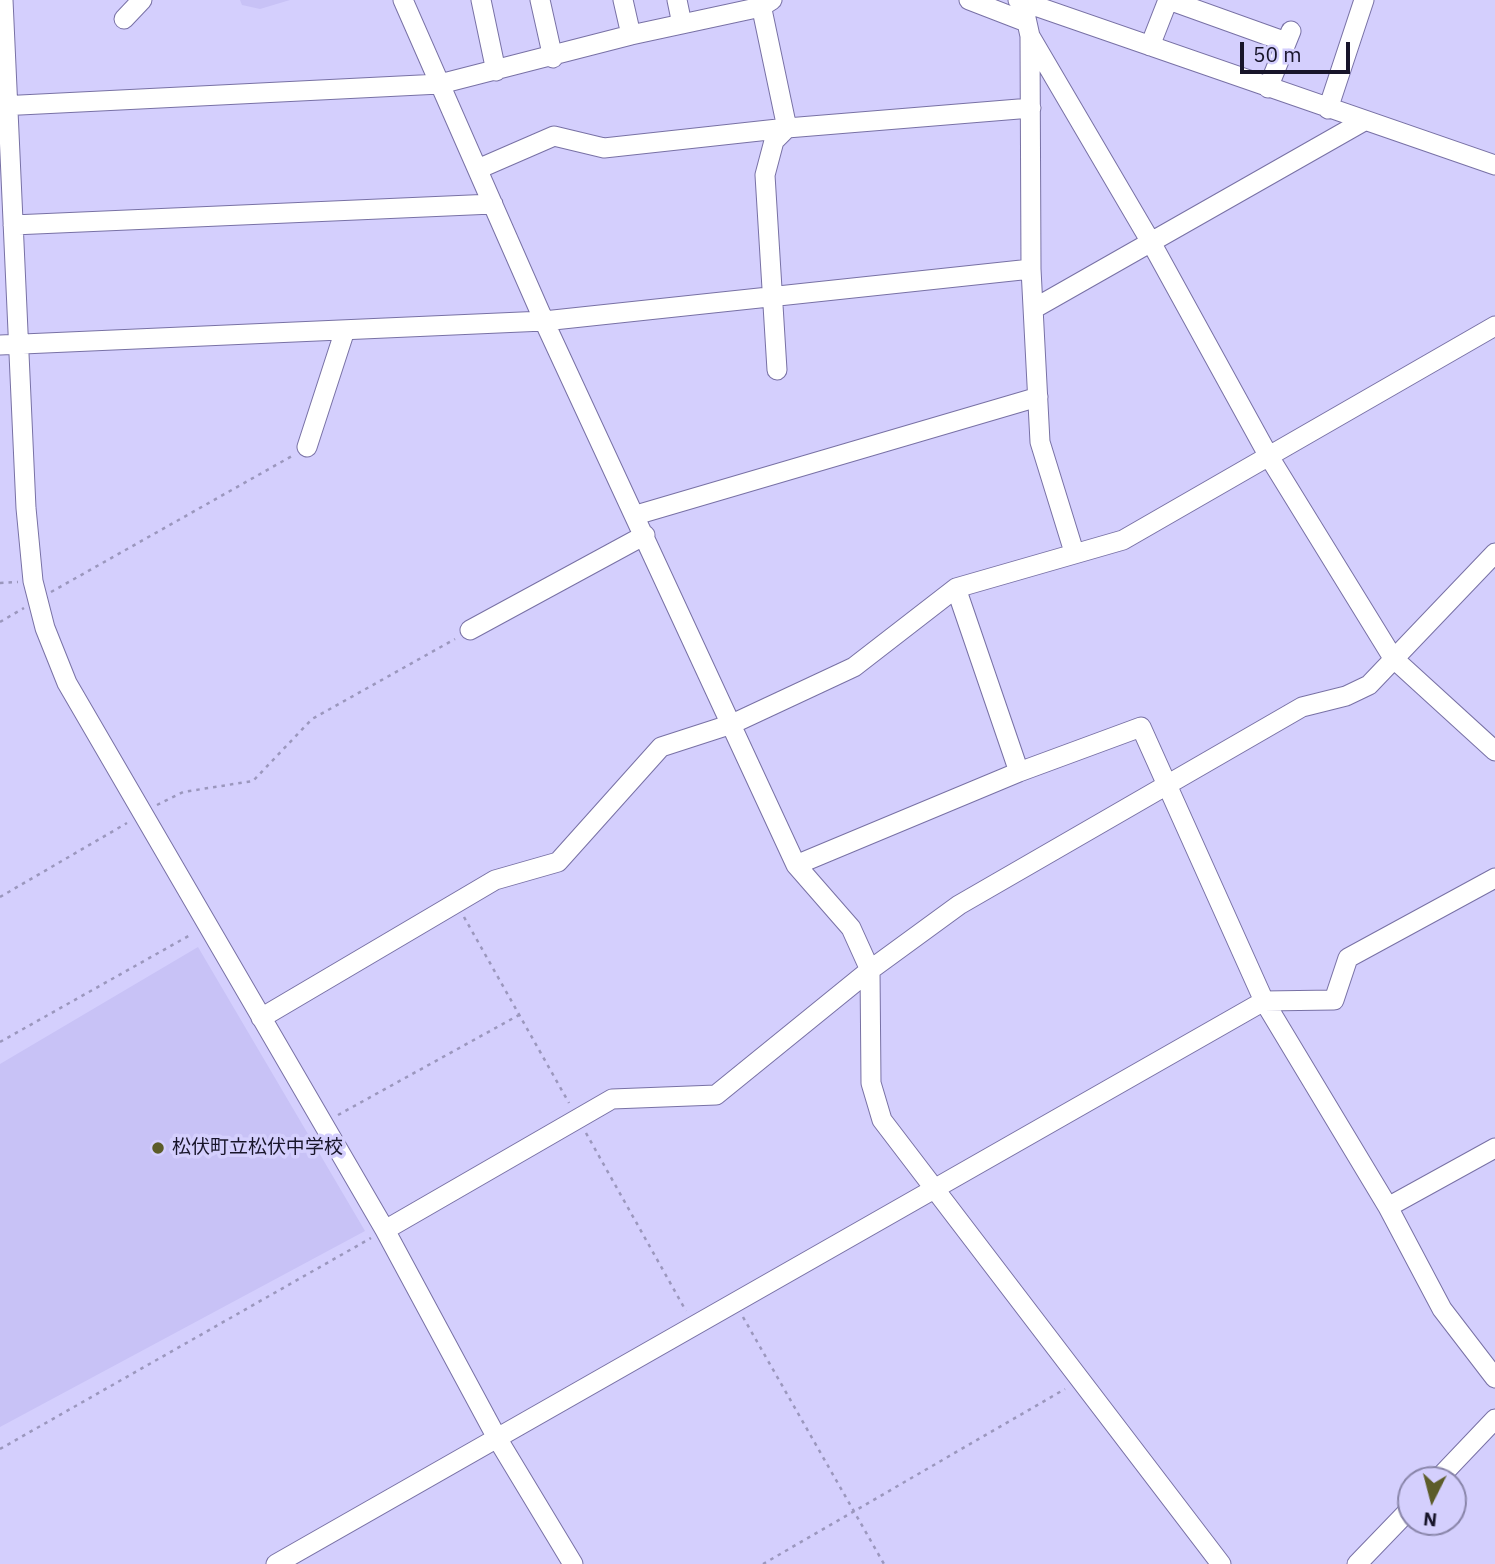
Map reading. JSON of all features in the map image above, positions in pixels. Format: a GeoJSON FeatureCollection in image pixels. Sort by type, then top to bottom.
{"type":"FeatureCollection","features":[{"type":"Feature","properties":{"kind":"street"},"geometry":{"type":"LineString","coordinates":[[3,0],[4,106],[13,225],[9,344],[37,600],[67,682],[385,1230],[497,1438],[573,1564]]}},
{"type":"Feature","properties":{"kind":"street"},"geometry":{"type":"LineString","coordinates":[[124,19],[142,0]]}},
{"type":"Feature","properties":{"kind":"street"},"geometry":{"type":"LineString","coordinates":[[403,0],[544,321],[796,865],[851,928],[870,970],[872,1083],[882,1120],[1221,1564]]}},
{"type":"Feature","properties":{"kind":"street"},"geometry":{"type":"LineString","coordinates":[[481,0],[496,71]]}},
{"type":"Feature","properties":{"kind":"street"},"geometry":{"type":"LineString","coordinates":[[540,0],[552,58]]}},
{"type":"Feature","properties":{"kind":"street"},"geometry":{"type":"LineString","coordinates":[[623,0],[631,35]]}},
{"type":"Feature","properties":{"kind":"street"},"geometry":{"type":"LineString","coordinates":[[677,0],[682,24]]}},
{"type":"Feature","properties":{"kind":"street"},"geometry":{"type":"LineString","coordinates":[[970,0],[1150,46],[1495,165]]}},
{"type":"Feature","properties":{"kind":"street"},"geometry":{"type":"LineString","coordinates":[[1150,46],[1168,0],[1288,37],[1268,88]]}},
{"type":"Feature","properties":{"kind":"street"},"geometry":{"type":"LineString","coordinates":[[1328,109],[1364,0]]}},
{"type":"Feature","properties":{"kind":"street"},"geometry":{"type":"LineString","coordinates":[[4,106],[440,84],[552,58],[764,2],[787,128]]}},
{"type":"Feature","properties":{"kind":"street"},"geometry":{"type":"LineString","coordinates":[[1024,12],[1031,108],[1031,269],[1040,442],[1074,552]]}},
{"type":"Feature","properties":{"kind":"street"},"geometry":{"type":"LineString","coordinates":[[1024,12],[1268,455],[1393,658],[1495,751]]}},
{"type":"Feature","properties":{"kind":"street"},"geometry":{"type":"LineString","coordinates":[[478,169],[554,136],[604,148],[787,128],[1031,108]]}},
{"type":"Feature","properties":{"kind":"street"},"geometry":{"type":"LineString","coordinates":[[1035,308],[1152,244],[1364,121]]}},
{"type":"Feature","properties":{"kind":"street"},"geometry":{"type":"LineString","coordinates":[[777,370],[765,174],[774,141],[787,128]]}},
{"type":"Feature","properties":{"kind":"street"},"geometry":{"type":"LineString","coordinates":[[13,225],[493,204]]}},
{"type":"Feature","properties":{"kind":"street"},"geometry":{"type":"LineString","coordinates":[[9,344],[544,321],[1031,269]]}},
{"type":"Feature","properties":{"kind":"street"},"geometry":{"type":"LineString","coordinates":[[261,1018],[495,880],[558,862],[661,747],[732,724],[854,667],[956,587],[1123,540],[1495,327]]}},
{"type":"Feature","properties":{"kind":"street"},"geometry":{"type":"LineString","coordinates":[[307,447],[345,330]]}},
{"type":"Feature","properties":{"kind":"street"},"geometry":{"type":"LineString","coordinates":[[636,515],[1038,397]]}},
{"type":"Feature","properties":{"kind":"street"},"geometry":{"type":"LineString","coordinates":[[470,631],[645,535]]}},
{"type":"Feature","properties":{"kind":"street"},"geometry":{"type":"LineString","coordinates":[[385,1230],[612,1099],[716,1095],[870,970],[960,905],[1302,707],[1346,696],[1369,685],[1495,553]]}},
{"type":"Feature","properties":{"kind":"street"},"geometry":{"type":"LineString","coordinates":[[956,587],[1018,772]]}},
{"type":"Feature","properties":{"kind":"street"},"geometry":{"type":"LineString","coordinates":[[796,865],[1018,772],[1141,727],[1264,1002],[1388,1207],[1442,1308],[1495,1378]]}},
{"type":"Feature","properties":{"kind":"street"},"geometry":{"type":"LineString","coordinates":[[276,1564],[1264,1002],[1334,1000],[1348,958],[1495,878]]}},
{"type":"Feature","properties":{"kind":"street"},"geometry":{"type":"LineString","coordinates":[[1388,1207],[1495,1147]]}},
{"type":"Feature","properties":{"kind":"street"},"geometry":{"type":"LineString","coordinates":[[1450,1466],[1495,1419]]}},
{"type":"Feature","properties":{"kind":"street"},"geometry":{"type":"LineString","coordinates":[[1357,1564],[1397,1522]]}},
{"type":"Feature","properties":{"kind":"path"},"geometry":{"type":"LineString","coordinates":[[0,622],[307,447]]}},
{"type":"Feature","properties":{"kind":"path"},"geometry":{"type":"LineString","coordinates":[[0,897],[183,792],[253,781],[312,719],[470,631]]}},
{"type":"Feature","properties":{"kind":"path"},"geometry":{"type":"LineString","coordinates":[[0,1042],[207,925]]}},
{"type":"Feature","properties":{"kind":"path"},"geometry":{"type":"LineString","coordinates":[[323,1124],[519,1015]]}},
{"type":"Feature","properties":{"kind":"path"},"geometry":{"type":"LineString","coordinates":[[0,1449],[385,1230]]}},
{"type":"Feature","properties":{"kind":"path"},"geometry":{"type":"LineString","coordinates":[[735,1303],[852,1513],[884,1564]]}},
{"type":"Feature","properties":{"kind":"path"},"geometry":{"type":"LineString","coordinates":[[763,1564],[1080,1380]]}},
{"type":"Feature","properties":{"kind":"shaded area"},"geometry":{"type":"Polygon","coordinates":[[[240,0],[290,0],[260,9],[242,5],[240,0]]]}},
{"type":"Feature","properties":{"kind":"shaded area","name":"松伏町立松伏中学校"},"geometry":{"type":"Polygon","coordinates":[[[198,947],[365,1231],[0,1427],[0,1064],[198,947]]]}},
{"type":"Feature","properties":{"kind":"place","name":"松伏町立松伏中学校"},"geometry":{"type":"Point","coordinates":[158,1148]}}]}
